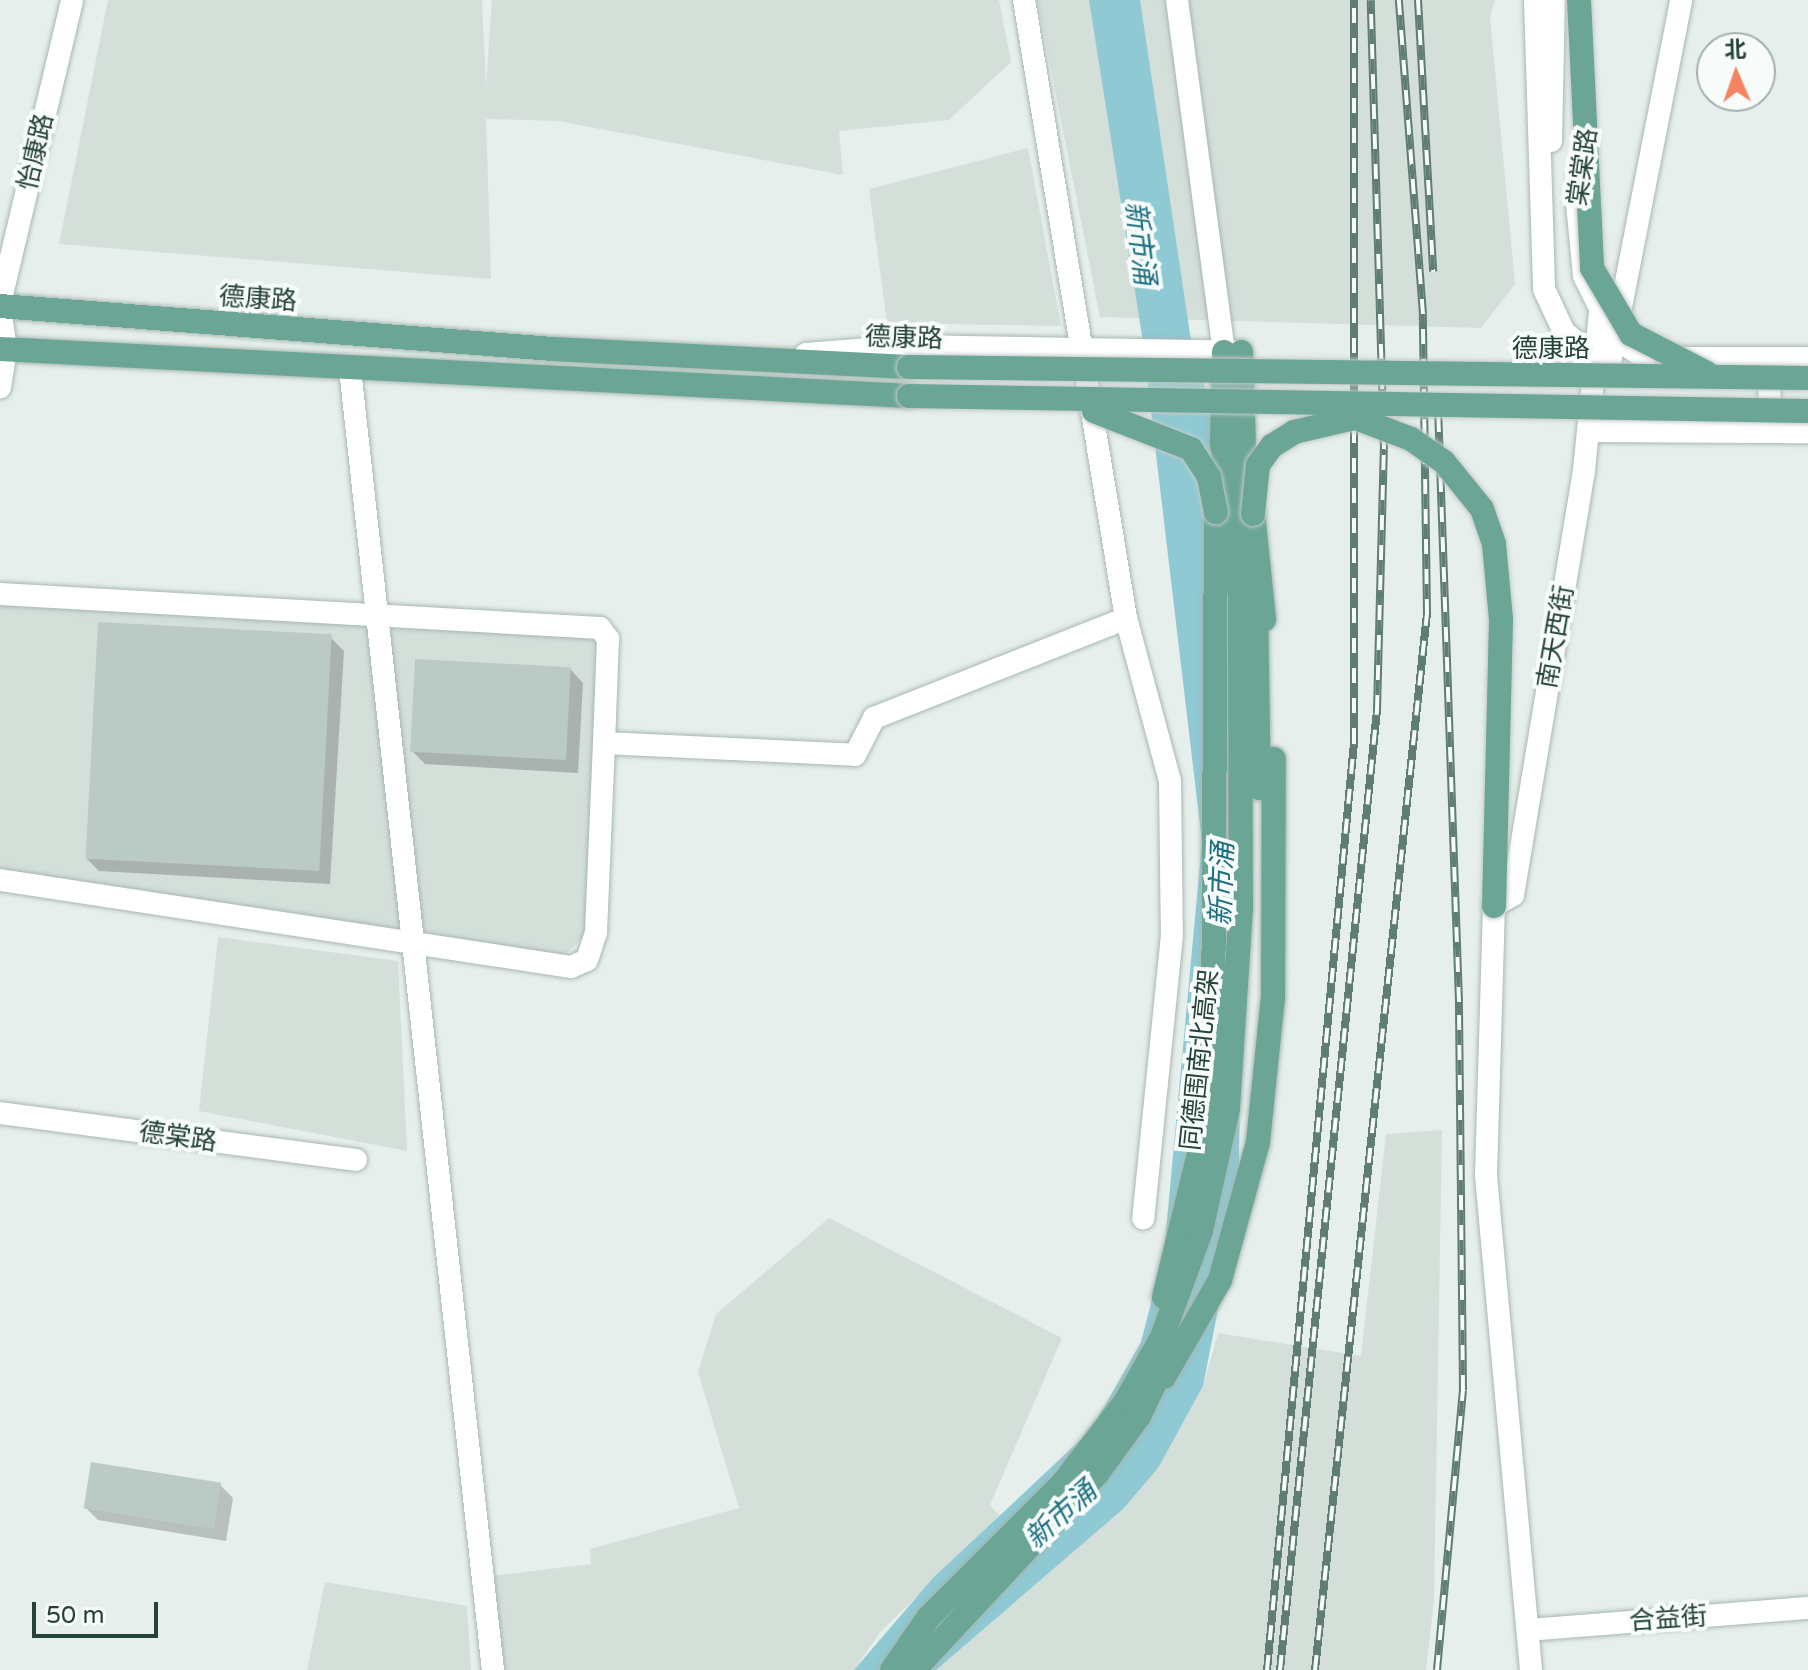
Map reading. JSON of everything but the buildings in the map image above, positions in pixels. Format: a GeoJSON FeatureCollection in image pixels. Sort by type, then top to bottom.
{"type":"FeatureCollection","features":[{"type":"Feature","properties":{"kind":"main road"},"geometry":{"type":"LineString","coordinates":[[1579,0],[1584,219],[1607,302],[1631,334],[1656,350],[1688,367],[1745,378]]}},
{"type":"Feature","properties":{"kind":"main road","name":"德康路"},"geometry":{"type":"LineString","coordinates":[[0,306],[909,367],[1808,378]]}},
{"type":"Feature","properties":{"kind":"main road"},"geometry":{"type":"LineString","coordinates":[[3,349],[909,396],[1431,408],[1808,411]]}},
{"type":"Feature","properties":{"kind":"main road","name":"同德围南北高架"},"geometry":{"type":"LineString","coordinates":[[914,1670],[1097,1474],[1139,1416],[1212,1247],[1241,1114],[1254,977],[1251,684],[1224,352]]}},
{"type":"Feature","properties":{"kind":"main road"},"geometry":{"type":"LineString","coordinates":[[1061,401],[1191,449],[1209,477],[1218,532],[1213,1044],[1199,1153],[1148,1363]]}},
{"type":"Feature","properties":{"kind":"main road"},"geometry":{"type":"LineString","coordinates":[[1139,1416],[1220,1280],[1244,1205],[1265,1088],[1275,793],[1253,488],[1272,446],[1294,432],[1356,418],[1431,408]]}},
{"type":"Feature","properties":{"kind":"main road"},"geometry":{"type":"LineString","coordinates":[[1356,418],[1444,462],[1467,485],[1494,544],[1501,620],[1494,906]]}},
{"type":"Feature","properties":{"kind":"main road","name":"同德围南北高架"},"geometry":{"type":"LineString","coordinates":[[892,1670],[928,1618],[1063,1483],[1148,1363],[1201,1231],[1228,1108],[1241,920],[1251,684]]}},
{"type":"Feature","properties":{"kind":"street","name":"怡康路"},"geometry":{"type":"LineString","coordinates":[[0,306],[72,0]]}},
{"type":"Feature","properties":{"kind":"street"},"geometry":{"type":"LineString","coordinates":[[1024,0],[1126,618],[1170,781],[1172,935],[1143,1219]]}},
{"type":"Feature","properties":{"kind":"street","name":"棠棠路"},"geometry":{"type":"LineString","coordinates":[[1535,0],[1539,241],[1551,307],[1564,332],[1608,351]]}},
{"type":"Feature","properties":{"kind":"street"},"geometry":{"type":"LineString","coordinates":[[1539,241],[1553,105],[1554,0]]}},
{"type":"Feature","properties":{"kind":"street","name":"棠棠路"},"geometry":{"type":"LineString","coordinates":[[1588,0],[1591,107],[1576,233],[1608,351]]}},
{"type":"Feature","properties":{"kind":"street"},"geometry":{"type":"LineString","coordinates":[[1608,351],[1681,0]]}},
{"type":"Feature","properties":{"kind":"street"},"geometry":{"type":"LineString","coordinates":[[761,359],[907,346],[1224,352],[1178,3]]}},
{"type":"Feature","properties":{"kind":"street"},"geometry":{"type":"LineString","coordinates":[[0,306],[3,349],[0,388]]}},
{"type":"Feature","properties":{"kind":"street"},"geometry":{"type":"LineString","coordinates":[[1539,358],[1608,351],[1645,358],[1808,358]]}},
{"type":"Feature","properties":{"kind":"street","name":"南天西街"},"geometry":{"type":"LineString","coordinates":[[1494,906],[1513,895],[1589,431],[1608,351]]}},
{"type":"Feature","properties":{"kind":"street"},"geometry":{"type":"LineString","coordinates":[[1768,358],[1770,432]]}},
{"type":"Feature","properties":{"kind":"street"},"geometry":{"type":"LineString","coordinates":[[350,369],[493,1670]]}},
{"type":"Feature","properties":{"kind":"street"},"geometry":{"type":"LineString","coordinates":[[1589,431],[1808,432]]}},
{"type":"Feature","properties":{"kind":"street"},"geometry":{"type":"LineString","coordinates":[[0,594],[377,611],[600,628],[608,639],[596,933],[587,960],[571,967],[0,880]]}},
{"type":"Feature","properties":{"kind":"street"},"geometry":{"type":"LineString","coordinates":[[604,743],[855,755],[874,718],[1126,618]]}},
{"type":"Feature","properties":{"kind":"street"},"geometry":{"type":"LineString","coordinates":[[1494,906],[1486,1175],[1531,1670]]}},
{"type":"Feature","properties":{"kind":"street","name":"德棠路"},"geometry":{"type":"LineString","coordinates":[[0,1113],[356,1160]]}},
{"type":"Feature","properties":{"kind":"street","name":"合益街"},"geometry":{"type":"LineString","coordinates":[[1528,1630],[1808,1608]]}},
{"type":"Feature","properties":{"kind":"shaded area"},"geometry":{"type":"Polygon","coordinates":[[[108,0],[482,0],[486,87],[492,0],[999,0],[1011,62],[949,120],[839,131],[843,175],[558,121],[486,119],[491,279],[59,244],[108,0]]]}},
{"type":"Feature","properties":{"kind":"shaded area"},"geometry":{"type":"Polygon","coordinates":[[[1037,0],[1495,0],[1490,17],[1515,284],[1481,328],[1100,317],[1037,0]]]}},
{"type":"Feature","properties":{"kind":"shaded area"},"geometry":{"type":"Polygon","coordinates":[[[1028,148],[1061,326],[887,323],[869,189],[1028,148]]]}},
{"type":"Feature","properties":{"kind":"shaded area"},"geometry":{"type":"Polygon","coordinates":[[[0,601],[600,636],[588,932],[564,956],[0,871],[0,601]]]}},
{"type":"Feature","properties":{"kind":"shaded area"},"geometry":{"type":"Polygon","coordinates":[[[218,937],[398,961],[407,1151],[199,1111],[218,937]]]}},
{"type":"Feature","properties":{"kind":"shaded area"},"geometry":{"type":"Polygon","coordinates":[[[1442,1130],[1434,1601],[1426,1670],[936,1670],[1203,1386],[1218,1333],[1361,1356],[1386,1134],[1442,1130]]]}},
{"type":"Feature","properties":{"kind":"shaded area"},"geometry":{"type":"Polygon","coordinates":[[[829,1218],[1062,1338],[990,1505],[1000,1516],[881,1631],[854,1670],[502,1670],[492,1576],[591,1564],[590,1549],[739,1508],[698,1372],[716,1314],[829,1218]]]}},
{"type":"Feature","properties":{"kind":"shaded area"},"geometry":{"type":"Polygon","coordinates":[[[325,1582],[467,1606],[471,1670],[307,1670],[325,1582]]]}},
{"type":"Feature","properties":{"kind":"water","name":"新市涌"},"geometry":{"type":"Polygon","coordinates":[[[1089,0],[1140,0],[1190,334],[1218,435],[1246,762],[1238,1208],[1203,1386],[1158,1468],[1123,1509],[936,1670],[854,1670],[933,1578],[1091,1430],[1141,1342],[1164,1253],[1202,842],[1142,336],[1089,0]]]}},
{"type":"Feature","properties":{"kind":"railway"},"geometry":{"type":"LineString","coordinates":[[1267,1670],[1354,743],[1354,0]]}},
{"type":"Feature","properties":{"kind":"railway"},"geometry":{"type":"LineString","coordinates":[[1280,1670],[1377,710],[1384,449],[1371,0]]}},
{"type":"Feature","properties":{"kind":"railway"},"geometry":{"type":"LineString","coordinates":[[1315,1670],[1427,614],[1423,314],[1399,0]]}},
{"type":"Feature","properties":{"kind":"railway"},"geometry":{"type":"LineString","coordinates":[[1418,0],[1433,272]]}},
{"type":"Feature","properties":{"kind":"railway"},"geometry":{"type":"LineString","coordinates":[[1437,1670],[1463,1390],[1459,1002],[1438,408]]}}]}
